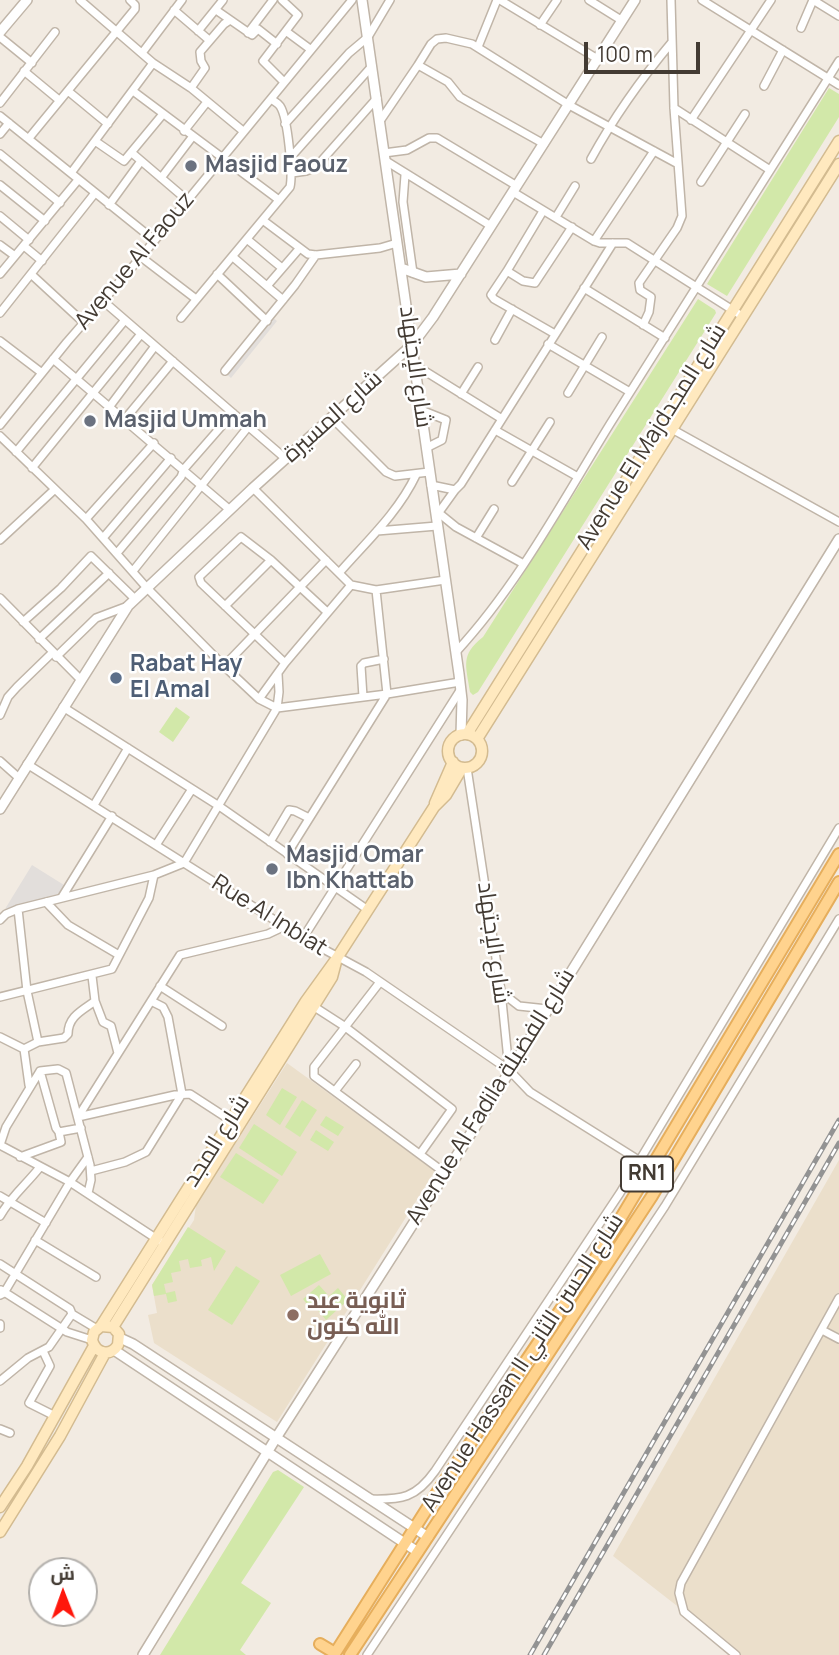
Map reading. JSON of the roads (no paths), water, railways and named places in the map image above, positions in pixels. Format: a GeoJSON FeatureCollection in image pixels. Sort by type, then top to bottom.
{"type":"FeatureCollection","features":[{"type":"Feature","properties":{"kind":"main road","name":"Avenue El Majdشارع المجد"},"geometry":{"type":"LineString","coordinates":[[468,736],[839,141]]}},
{"type":"Feature","properties":{"kind":"main road","name":"Avenue El Majdشارع المجد"},"geometry":{"type":"LineString","coordinates":[[468,736],[671,428],[839,164]]}},
{"type":"Feature","properties":{"kind":"main road"},"geometry":{"type":"LineString","coordinates":[[696,368],[706,373]]}},
{"type":"Feature","properties":{"kind":"main road","name":"شارع المجد"},"geometry":{"type":"LineString","coordinates":[[468,736],[481,744],[481,757],[473,766],[460,766],[450,758],[449,747],[456,738],[468,736]]}},
{"type":"Feature","properties":{"kind":"main road","name":"شارع المجد"},"geometry":{"type":"LineString","coordinates":[[113,1327],[159,1240],[230,1120],[434,807],[446,795],[460,766]]}},
{"type":"Feature","properties":{"kind":"main road","name":"Avenue Hassan II شارع الحسن الثاني"},"geometry":{"type":"LineString","coordinates":[[334,1654],[415,1527],[607,1241],[659,1154],[689,1092],[839,854]]}},
{"type":"Feature","properties":{"kind":"main road","name":"Avenue Hassan II شارع الحسن الثاني"},"geometry":{"type":"LineString","coordinates":[[350,1655],[652,1196],[839,881]]}},
{"type":"Feature","properties":{"kind":"main road","name":"شارع المجد"},"geometry":{"type":"LineString","coordinates":[[93,1343],[99,1327],[332,977],[337,958]]}},
{"type":"Feature","properties":{"kind":"main road"},"geometry":{"type":"LineString","coordinates":[[648,1148],[659,1154]]}},
{"type":"Feature","properties":{"kind":"main road"},"geometry":{"type":"LineString","coordinates":[[620,1193],[631,1199]]}},
{"type":"Feature","properties":{"kind":"main road"},"geometry":{"type":"LineString","coordinates":[[606,1215],[617,1222]]}},
{"type":"Feature","properties":{"kind":"main road"},"geometry":{"type":"LineString","coordinates":[[0,1532],[120,1338],[113,1327],[99,1327]]}},
{"type":"Feature","properties":{"kind":"main road"},"geometry":{"type":"LineString","coordinates":[[0,1507],[27,1466],[93,1343],[109,1352]]}},
{"type":"Feature","properties":{"kind":"main road"},"geometry":{"type":"LineString","coordinates":[[320,1644],[334,1654]]}},
{"type":"Feature","properties":{"kind":"street"},"geometry":{"type":"LineString","coordinates":[[27,0],[4,21],[0,34],[32,63]]}},
{"type":"Feature","properties":{"kind":"street"},"geometry":{"type":"LineString","coordinates":[[80,0],[153,63],[191,88],[243,131]]}},
{"type":"Feature","properties":{"kind":"street"},"geometry":{"type":"LineString","coordinates":[[29,138],[135,9],[130,0]]}},
{"type":"Feature","properties":{"kind":"street"},"geometry":{"type":"LineString","coordinates":[[142,53],[182,0]]}},
{"type":"Feature","properties":{"kind":"street"},"geometry":{"type":"LineString","coordinates":[[198,31],[223,0]]}},
{"type":"Feature","properties":{"kind":"street"},"geometry":{"type":"LineString","coordinates":[[248,33],[273,0]]}},
{"type":"Feature","properties":{"kind":"street"},"geometry":{"type":"LineString","coordinates":[[283,0],[298,15],[263,63],[284,82]]}},
{"type":"Feature","properties":{"kind":"street","name":"Avenue Al Faouz"},"geometry":{"type":"LineString","coordinates":[[0,425],[352,0]]}},
{"type":"Feature","properties":{"kind":"street","name":"شارع الإجتهاد"},"geometry":{"type":"LineString","coordinates":[[362,0],[468,736]]}},
{"type":"Feature","properties":{"kind":"street"},"geometry":{"type":"LineString","coordinates":[[285,124],[349,53],[368,37],[390,0]]}},
{"type":"Feature","properties":{"kind":"street"},"geometry":{"type":"LineString","coordinates":[[540,24],[556,0]]}},
{"type":"Feature","properties":{"kind":"street"},"geometry":{"type":"LineString","coordinates":[[589,0],[621,20]]}},
{"type":"Feature","properties":{"kind":"street","name":"شارع المسيرة"},"geometry":{"type":"LineString","coordinates":[[0,809],[128,606],[253,488],[412,345],[431,321],[635,0]]}},
{"type":"Feature","properties":{"kind":"street"},"geometry":{"type":"LineString","coordinates":[[643,325],[652,302],[651,297],[640,290],[639,283],[677,228],[682,216],[674,108],[671,0]]}},
{"type":"Feature","properties":{"kind":"street"},"geometry":{"type":"LineString","coordinates":[[702,0],[839,85]]}},
{"type":"Feature","properties":{"kind":"street"},"geometry":{"type":"LineString","coordinates":[[691,120],[771,0]]}},
{"type":"Feature","properties":{"kind":"street"},"geometry":{"type":"LineString","coordinates":[[801,28],[813,0],[825,3],[839,16]]}},
{"type":"Feature","properties":{"kind":"street"},"geometry":{"type":"LineString","coordinates":[[478,47],[502,1],[596,58]]}},
{"type":"Feature","properties":{"kind":"street"},"geometry":{"type":"LineString","coordinates":[[174,10],[209,40]]}},
{"type":"Feature","properties":{"kind":"street"},"geometry":{"type":"LineString","coordinates":[[216,10],[248,33],[252,35],[258,29],[277,44]]}},
{"type":"Feature","properties":{"kind":"street"},"geometry":{"type":"LineString","coordinates":[[191,88],[205,68],[200,52],[230,20]]}},
{"type":"Feature","properties":{"kind":"street"},"geometry":{"type":"LineString","coordinates":[[0,103],[55,32]]}},
{"type":"Feature","properties":{"kind":"street"},"geometry":{"type":"LineString","coordinates":[[287,32],[310,49]]}},
{"type":"Feature","properties":{"kind":"street"},"geometry":{"type":"LineString","coordinates":[[380,121],[431,44],[437,39],[459,41],[478,47],[569,105],[678,164]]}},
{"type":"Feature","properties":{"kind":"street"},"geometry":{"type":"LineString","coordinates":[[591,159],[609,126],[672,42]]}},
{"type":"Feature","properties":{"kind":"street"},"geometry":{"type":"LineString","coordinates":[[764,86],[783,50]]}},
{"type":"Feature","properties":{"kind":"street"},"geometry":{"type":"LineString","coordinates":[[456,652],[477,629],[578,477],[839,61]]}},
{"type":"Feature","properties":{"kind":"street"},"geometry":{"type":"LineString","coordinates":[[71,173],[153,63]]}},
{"type":"Feature","properties":{"kind":"street"},"geometry":{"type":"LineString","coordinates":[[418,65],[448,82],[460,97],[544,144]]}},
{"type":"Feature","properties":{"kind":"street"},"geometry":{"type":"LineString","coordinates":[[290,158],[372,66]]}},
{"type":"Feature","properties":{"kind":"street"},"geometry":{"type":"LineString","coordinates":[[24,71],[59,100]]}},
{"type":"Feature","properties":{"kind":"street"},"geometry":{"type":"LineString","coordinates":[[133,90],[279,201]]}},
{"type":"Feature","properties":{"kind":"street"},"geometry":{"type":"LineString","coordinates":[[68,91],[108,124]]}},
{"type":"Feature","properties":{"kind":"street"},"geometry":{"type":"LineString","coordinates":[[292,173],[316,167],[377,98]]}},
{"type":"Feature","properties":{"kind":"street"},"geometry":{"type":"LineString","coordinates":[[181,318],[290,187],[292,173],[282,108],[271,99]]}},
{"type":"Feature","properties":{"kind":"street"},"geometry":{"type":"LineString","coordinates":[[184,131],[207,102]]}},
{"type":"Feature","properties":{"kind":"street"},"geometry":{"type":"LineString","coordinates":[[674,108],[771,170]]}},
{"type":"Feature","properties":{"kind":"street"},"geometry":{"type":"LineString","coordinates":[[95,141],[122,161],[132,153],[163,114]]}},
{"type":"Feature","properties":{"kind":"street"},"geometry":{"type":"LineString","coordinates":[[701,182],[745,114]]}},
{"type":"Feature","properties":{"kind":"street"},"geometry":{"type":"LineString","coordinates":[[0,116],[154,240]]}},
{"type":"Feature","properties":{"kind":"street"},"geometry":{"type":"LineString","coordinates":[[0,134],[9,123]]}},
{"type":"Feature","properties":{"kind":"street"},"geometry":{"type":"LineString","coordinates":[[161,178],[193,136]]}},
{"type":"Feature","properties":{"kind":"street"},"geometry":{"type":"LineString","coordinates":[[385,157],[407,150],[429,138],[437,138],[515,189],[543,211],[594,241],[623,242],[742,316]]}},
{"type":"Feature","properties":{"kind":"street"},"geometry":{"type":"LineString","coordinates":[[594,241],[653,151]]}},
{"type":"Feature","properties":{"kind":"street"},"geometry":{"type":"LineString","coordinates":[[132,153],[187,200]]}},
{"type":"Feature","properties":{"kind":"street"},"geometry":{"type":"LineString","coordinates":[[0,155],[60,203]]}},
{"type":"Feature","properties":{"kind":"street"},"geometry":{"type":"LineString","coordinates":[[385,157],[405,174],[491,226]]}},
{"type":"Feature","properties":{"kind":"street"},"geometry":{"type":"LineString","coordinates":[[109,205],[141,161]]}},
{"type":"Feature","properties":{"kind":"street"},"geometry":{"type":"LineString","coordinates":[[405,174],[403,202],[413,273]]}},
{"type":"Feature","properties":{"kind":"street"},"geometry":{"type":"LineString","coordinates":[[0,273],[78,180]]}},
{"type":"Feature","properties":{"kind":"street"},"geometry":{"type":"LineString","coordinates":[[556,217],[575,186]]}},
{"type":"Feature","properties":{"kind":"street"},"geometry":{"type":"LineString","coordinates":[[1,188],[45,221]]}},
{"type":"Feature","properties":{"kind":"street"},"geometry":{"type":"LineString","coordinates":[[0,313],[95,193]]}},
{"type":"Feature","properties":{"kind":"street"},"geometry":{"type":"LineString","coordinates":[[543,211],[491,295],[555,334]]}},
{"type":"Feature","properties":{"kind":"street"},"geometry":{"type":"LineString","coordinates":[[0,216],[42,261]]}},
{"type":"Feature","properties":{"kind":"street"},"geometry":{"type":"LineString","coordinates":[[264,221],[308,254],[397,243]]}},
{"type":"Feature","properties":{"kind":"street"},"geometry":{"type":"LineString","coordinates":[[508,271],[523,281],[535,283],[572,228]]}},
{"type":"Feature","properties":{"kind":"street"},"geometry":{"type":"LineString","coordinates":[[248,240],[282,268]]}},
{"type":"Feature","properties":{"kind":"street"},"geometry":{"type":"LineString","coordinates":[[437,518],[612,243]]}},
{"type":"Feature","properties":{"kind":"street"},"geometry":{"type":"LineString","coordinates":[[0,245],[15,256]]}},
{"type":"Feature","properties":{"kind":"street"},"geometry":{"type":"LineString","coordinates":[[267,286],[299,249]]}},
{"type":"Feature","properties":{"kind":"street"},"geometry":{"type":"LineString","coordinates":[[225,371],[284,300],[316,255]]}},
{"type":"Feature","properties":{"kind":"street"},"geometry":{"type":"LineString","coordinates":[[141,257],[196,299]]}},
{"type":"Feature","properties":{"kind":"street"},"geometry":{"type":"LineString","coordinates":[[233,257],[284,300]]}},
{"type":"Feature","properties":{"kind":"street"},"geometry":{"type":"LineString","coordinates":[[401,268],[426,277],[441,278],[461,274]]}},
{"type":"Feature","properties":{"kind":"street"},"geometry":{"type":"LineString","coordinates":[[217,274],[267,321]]}},
{"type":"Feature","properties":{"kind":"street"},"geometry":{"type":"LineString","coordinates":[[32,275],[83,322]]}},
{"type":"Feature","properties":{"kind":"street"},"geometry":{"type":"LineString","coordinates":[[584,288],[665,338]]}},
{"type":"Feature","properties":{"kind":"street"},"geometry":{"type":"LineString","coordinates":[[102,300],[286,459]]}},
{"type":"Feature","properties":{"kind":"street"},"geometry":{"type":"LineString","coordinates":[[495,340],[512,309]]}},
{"type":"Feature","properties":{"kind":"street"},"geometry":{"type":"LineString","coordinates":[[16,452],[125,320]]}},
{"type":"Feature","properties":{"kind":"street"},"geometry":{"type":"LineString","coordinates":[[32,468],[141,334]]}},
{"type":"Feature","properties":{"kind":"street"},"geometry":{"type":"LineString","coordinates":[[568,393],[602,337]]}},
{"type":"Feature","properties":{"kind":"street"},"geometry":{"type":"LineString","coordinates":[[1,342],[42,373]]}},
{"type":"Feature","properties":{"kind":"street"},"geometry":{"type":"LineString","coordinates":[[548,344],[631,392]]}},
{"type":"Feature","properties":{"kind":"street"},"geometry":{"type":"LineString","coordinates":[[110,406],[155,346]]}},
{"type":"Feature","properties":{"kind":"street"},"geometry":{"type":"LineString","coordinates":[[53,359],[230,510]]}},
{"type":"Feature","properties":{"kind":"street"},"geometry":{"type":"LineString","coordinates":[[125,419],[173,361]]}},
{"type":"Feature","properties":{"kind":"street"},"geometry":{"type":"LineString","coordinates":[[415,365],[502,419]]}},
{"type":"Feature","properties":{"kind":"street"},"geometry":{"type":"LineString","coordinates":[[461,394],[478,367]]}},
{"type":"Feature","properties":{"kind":"street"},"geometry":{"type":"LineString","coordinates":[[421,410],[446,420],[442,440],[426,448]]}},
{"type":"Feature","properties":{"kind":"street"},"geometry":{"type":"LineString","coordinates":[[117,553],[233,413]]}},
{"type":"Feature","properties":{"kind":"street"},"geometry":{"type":"LineString","coordinates":[[332,418],[386,472],[395,476],[429,472]]}},
{"type":"Feature","properties":{"kind":"street"},"geometry":{"type":"LineString","coordinates":[[512,482],[550,422]]}},
{"type":"Feature","properties":{"kind":"street"},"geometry":{"type":"LineString","coordinates":[[661,423],[839,522]]}},
{"type":"Feature","properties":{"kind":"street"},"geometry":{"type":"LineString","coordinates":[[133,571],[248,427]]}},
{"type":"Feature","properties":{"kind":"street"},"geometry":{"type":"LineString","coordinates":[[495,430],[578,477]]}},
{"type":"Feature","properties":{"kind":"street"},"geometry":{"type":"LineString","coordinates":[[2,442],[86,519],[147,588],[259,699],[277,708],[460,686]]}},
{"type":"Feature","properties":{"kind":"street"},"geometry":{"type":"LineString","coordinates":[[86,519],[154,443]]}},
{"type":"Feature","properties":{"kind":"street"},"geometry":{"type":"LineString","coordinates":[[103,538],[172,458]]}},
{"type":"Feature","properties":{"kind":"street"},"geometry":{"type":"LineString","coordinates":[[339,573],[407,492],[416,475]]}},
{"type":"Feature","properties":{"kind":"street"},"geometry":{"type":"LineString","coordinates":[[431,485],[454,490]]}},
{"type":"Feature","properties":{"kind":"street"},"geometry":{"type":"LineString","coordinates":[[253,488],[351,585],[376,590],[445,580]]}},
{"type":"Feature","properties":{"kind":"street"},"geometry":{"type":"LineString","coordinates":[[0,540],[54,490]]}},
{"type":"Feature","properties":{"kind":"street"},"geometry":{"type":"LineString","coordinates":[[476,538],[494,509]]}},
{"type":"Feature","properties":{"kind":"street"},"geometry":{"type":"LineString","coordinates":[[376,531],[437,518],[522,563]]}},
{"type":"Feature","properties":{"kind":"street"},"geometry":{"type":"LineString","coordinates":[[285,663],[198,580],[238,538],[245,538],[326,611]]}},
{"type":"Feature","properties":{"kind":"street","name":"Avenue Al Fadila شارع الفضيلة"},"geometry":{"type":"LineString","coordinates":[[143,1655],[275,1438],[511,1072],[547,1009],[839,539]]}},
{"type":"Feature","properties":{"kind":"street"},"geometry":{"type":"LineString","coordinates":[[23,622],[91,556],[135,599]]}},
{"type":"Feature","properties":{"kind":"street"},"geometry":{"type":"LineString","coordinates":[[225,606],[271,560]]}},
{"type":"Feature","properties":{"kind":"street"},"geometry":{"type":"LineString","coordinates":[[224,667],[326,560]]}},
{"type":"Feature","properties":{"kind":"street"},"geometry":{"type":"LineString","coordinates":[[39,639],[109,573]]}},
{"type":"Feature","properties":{"kind":"street"},"geometry":{"type":"LineString","coordinates":[[259,699],[326,611],[351,585]]}},
{"type":"Feature","properties":{"kind":"street"},"geometry":{"type":"LineString","coordinates":[[287,854],[387,694],[376,590]]}},
{"type":"Feature","properties":{"kind":"street"},"geometry":{"type":"LineString","coordinates":[[0,598],[81,680]]}},
{"type":"Feature","properties":{"kind":"street"},"geometry":{"type":"LineString","coordinates":[[0,715],[8,697],[17,687],[96,618],[128,606]]}},
{"type":"Feature","properties":{"kind":"street"},"geometry":{"type":"LineString","coordinates":[[363,697],[361,666],[384,659]]}},
{"type":"Feature","properties":{"kind":"street"},"geometry":{"type":"LineString","coordinates":[[0,920],[18,909],[154,876],[184,863],[277,708],[278,674]]}},
{"type":"Feature","properties":{"kind":"street"},"geometry":{"type":"LineString","coordinates":[[303,938],[460,686]]}},
{"type":"Feature","properties":{"kind":"street"},"geometry":{"type":"LineString","coordinates":[[63,706],[219,806],[368,910]]}},
{"type":"Feature","properties":{"kind":"street"},"geometry":{"type":"LineString","coordinates":[[94,805],[128,748]]}},
{"type":"Feature","properties":{"kind":"street"},"geometry":{"type":"LineString","coordinates":[[0,761],[19,778]]}},
{"type":"Feature","properties":{"kind":"street","name":"Rue Al Inbiat"},"geometry":{"type":"LineString","coordinates":[[27,764],[303,938],[380,982],[511,1072],[530,1092],[639,1161]]}},
{"type":"Feature","properties":{"kind":"street","name":"شارع الإجتهاد"},"geometry":{"type":"LineString","coordinates":[[460,766],[501,991],[511,1072]]}},
{"type":"Feature","properties":{"kind":"street"},"geometry":{"type":"LineString","coordinates":[[156,845],[192,789]]}},
{"type":"Feature","properties":{"kind":"street"},"geometry":{"type":"LineString","coordinates":[[270,842],[289,810],[309,818]]}},
{"type":"Feature","properties":{"kind":"street"},"geometry":{"type":"LineString","coordinates":[[62,897],[112,816]]}},
{"type":"Feature","properties":{"kind":"street"},"geometry":{"type":"LineString","coordinates":[[368,1499],[402,1498],[426,1483],[606,1215],[639,1161],[689,1092],[839,828]]}},
{"type":"Feature","properties":{"kind":"street"},"geometry":{"type":"LineString","coordinates":[[0,997],[112,969],[149,898],[154,876]]}},
{"type":"Feature","properties":{"kind":"street"},"geometry":{"type":"LineString","coordinates":[[46,902],[68,925],[119,955]]}},
{"type":"Feature","properties":{"kind":"street"},"geometry":{"type":"LineString","coordinates":[[18,909],[27,991],[38,1042]]}},
{"type":"Feature","properties":{"kind":"street"},"geometry":{"type":"LineString","coordinates":[[368,1655],[658,1217],[839,919]]}},
{"type":"Feature","properties":{"kind":"street"},"geometry":{"type":"LineString","coordinates":[[78,1117],[180,955],[268,934],[285,926]]}},
{"type":"Feature","properties":{"kind":"street"},"geometry":{"type":"LineString","coordinates":[[92,976],[95,1001],[103,1023],[111,1026],[118,1053]]}},
{"type":"Feature","properties":{"kind":"street"},"geometry":{"type":"LineString","coordinates":[[380,982],[313,1070],[314,1076],[445,1173]]}},
{"type":"Feature","properties":{"kind":"street"},"geometry":{"type":"LineString","coordinates":[[160,986],[222,1026]]}},
{"type":"Feature","properties":{"kind":"street"},"geometry":{"type":"LineString","coordinates":[[501,991],[519,1006],[547,1009]]}},
{"type":"Feature","properties":{"kind":"street"},"geometry":{"type":"LineString","coordinates":[[24,1049],[38,1042],[64,1038],[68,1034],[72,1019],[95,1001]]}},
{"type":"Feature","properties":{"kind":"street"},"geometry":{"type":"LineString","coordinates":[[91,1171],[125,1162],[146,1152],[183,1094],[168,1017],[163,1007],[151,1001]]}},
{"type":"Feature","properties":{"kind":"street"},"geometry":{"type":"LineString","coordinates":[[313,1006],[344,1026],[452,1109],[420,1154]]}},
{"type":"Feature","properties":{"kind":"street"},"geometry":{"type":"LineString","coordinates":[[0,1037],[24,1049]]}},
{"type":"Feature","properties":{"kind":"street"},"geometry":{"type":"LineString","coordinates":[[24,1049],[29,1087]]}},
{"type":"Feature","properties":{"kind":"street"},"geometry":{"type":"LineString","coordinates":[[335,1091],[356,1063]]}},
{"type":"Feature","properties":{"kind":"street"},"geometry":{"type":"LineString","coordinates":[[88,1193],[91,1171],[66,1073],[58,1069],[40,1072],[3,1126],[0,1145],[70,1182],[159,1240]]}},
{"type":"Feature","properties":{"kind":"street"},"geometry":{"type":"LineString","coordinates":[[20,1157],[61,1142],[40,1072]]}},
{"type":"Feature","properties":{"kind":"street"},"geometry":{"type":"LineString","coordinates":[[78,1117],[183,1094],[195,1097],[230,1120]]}},
{"type":"Feature","properties":{"kind":"street"},"geometry":{"type":"LineString","coordinates":[[59,1132],[81,1128]]}},
{"type":"Feature","properties":{"kind":"street"},"geometry":{"type":"LineString","coordinates":[[88,1157],[1,1292],[62,1329],[93,1343]]}},
{"type":"Feature","properties":{"kind":"street"},"geometry":{"type":"LineString","coordinates":[[0,1216],[8,1202],[40,1167]]}},
{"type":"Feature","properties":{"kind":"street"},"geometry":{"type":"LineString","coordinates":[[0,1196],[46,1223]]}},
{"type":"Feature","properties":{"kind":"street"},"geometry":{"type":"LineString","coordinates":[[35,1240],[96,1277]]}},
{"type":"Feature","properties":{"kind":"street"},"geometry":{"type":"LineString","coordinates":[[0,1264],[70,1309],[72,1314],[99,1327]]}},
{"type":"Feature","properties":{"kind":"street"},"geometry":{"type":"LineString","coordinates":[[736,1655],[684,1612],[679,1593],[681,1583],[839,1298]]}},
{"type":"Feature","properties":{"kind":"street"},"geometry":{"type":"LineString","coordinates":[[0,1381],[28,1358],[43,1352],[54,1343],[72,1314]]}},
{"type":"Feature","properties":{"kind":"street"},"geometry":{"type":"LineString","coordinates":[[822,1329],[839,1339]]}},
{"type":"Feature","properties":{"kind":"street"},"geometry":{"type":"LineString","coordinates":[[120,1338],[428,1536]]}},
{"type":"Feature","properties":{"kind":"street"},"geometry":{"type":"LineString","coordinates":[[43,1352],[50,1366],[29,1403],[55,1416]]}},
{"type":"Feature","properties":{"kind":"street"},"geometry":{"type":"LineString","coordinates":[[109,1352],[268,1452],[418,1552]]}},
{"type":"Feature","properties":{"kind":"street"},"geometry":{"type":"LineString","coordinates":[[0,1429],[10,1433]]}},
{"type":"Feature","properties":{"kind":"railway"},"geometry":{"type":"LineString","coordinates":[[530,1655],[839,1120]]}},
{"type":"Feature","properties":{"kind":"railway"},"geometry":{"type":"LineString","coordinates":[[544,1655],[839,1143]]}},
{"type":"Feature","properties":{"kind":"place","name":"Masjid Faouz"},"geometry":{"type":"Point","coordinates":[191,166]}},
{"type":"Feature","properties":{"kind":"place","name":"Masjid Ummah"},"geometry":{"type":"Point","coordinates":[90,421]}},
{"type":"Feature","properties":{"kind":"place","name":"Rabat Hay El Amal"},"geometry":{"type":"Point","coordinates":[116,678]}},
{"type":"Feature","properties":{"kind":"place","name":"Masjid Omar Ibn Khattab"},"geometry":{"type":"Point","coordinates":[272,869]}},
{"type":"Feature","properties":{"kind":"place","name":"ثانوية عبد الله كنون"},"geometry":{"type":"Point","coordinates":[293,1315]}}]}
